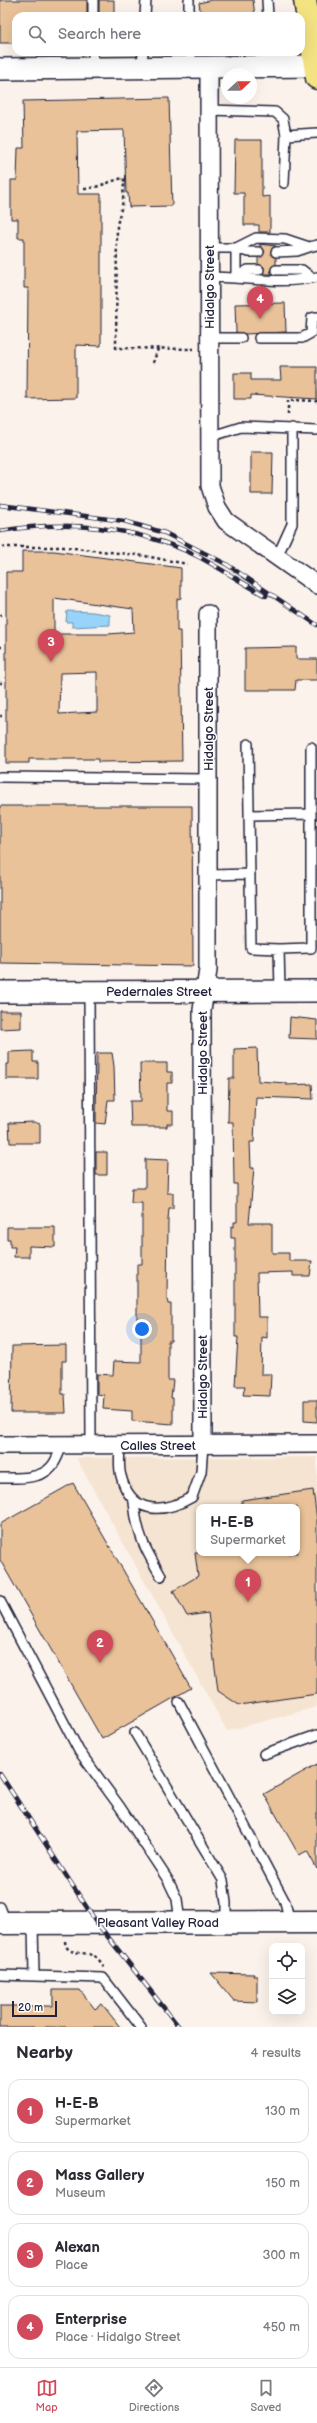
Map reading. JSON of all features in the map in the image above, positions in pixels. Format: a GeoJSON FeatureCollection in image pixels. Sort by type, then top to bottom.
{"type":"FeatureCollection","features":[{"type":"Feature","properties":{"kind":"main road"},"geometry":{"type":"LineString","coordinates":[[305,0],[316,70]]}},
{"type":"Feature","properties":{"kind":"main road","name":"Pleasant Valley Road"},"geometry":{"type":"LineString","coordinates":[[2,1917],[33,1923],[317,1922]]}},
{"type":"Feature","properties":{"kind":"street"},"geometry":{"type":"LineString","coordinates":[[0,69],[93,60],[143,59],[316,70]]}},
{"type":"Feature","properties":{"kind":"street","name":"Hidalgo Street"},"geometry":{"type":"LineString","coordinates":[[197,62],[208,110],[210,486],[217,507],[226,520],[277,557]]}},
{"type":"Feature","properties":{"kind":"street"},"geometry":{"type":"LineString","coordinates":[[277,557],[317,585]]}},
{"type":"Feature","properties":{"kind":"street","name":"Hidalgo Street"},"geometry":{"type":"LineString","coordinates":[[202,1445],[202,1010],[208,970],[208,614]]}},
{"type":"Feature","properties":{"kind":"street","name":"Pedernales Street"},"geometry":{"type":"LineString","coordinates":[[0,992],[204,990],[317,991]]}},
{"type":"Feature","properties":{"kind":"street","name":"Calles Street"},"geometry":{"type":"LineString","coordinates":[[0,1445],[317,1444]]}},
{"type":"Feature","properties":{"kind":"lane"},"geometry":{"type":"LineString","coordinates":[[93,0],[93,12]]}},
{"type":"Feature","properties":{"kind":"lane"},"geometry":{"type":"LineString","coordinates":[[145,12],[146,0]]}},
{"type":"Feature","properties":{"kind":"lane"},"geometry":{"type":"LineString","coordinates":[[189,0],[189,12]]}},
{"type":"Feature","properties":{"kind":"lane"},"geometry":{"type":"LineString","coordinates":[[267,0],[268,12]]}},
{"type":"Feature","properties":{"kind":"lane"},"geometry":{"type":"LineString","coordinates":[[208,110],[275,112],[283,119],[286,135],[284,183]]}},
{"type":"Feature","properties":{"kind":"lane"},"geometry":{"type":"LineString","coordinates":[[286,135],[317,133]]}},
{"type":"Feature","properties":{"kind":"lane"},"geometry":{"type":"LineString","coordinates":[[236,248],[256,238],[285,239],[313,246]]}},
{"type":"Feature","properties":{"kind":"lane"},"geometry":{"type":"LineString","coordinates":[[276,252],[298,251],[313,246]]}},
{"type":"Feature","properties":{"kind":"lane"},"geometry":{"type":"LineString","coordinates":[[209,248],[236,248],[248,252],[259,252]]}},
{"type":"Feature","properties":{"kind":"lane"},"geometry":{"type":"LineString","coordinates":[[236,248],[236,277]]}},
{"type":"Feature","properties":{"kind":"lane"},"geometry":{"type":"LineString","coordinates":[[236,277],[248,270],[259,270]]}},
{"type":"Feature","properties":{"kind":"lane"},"geometry":{"type":"LineString","coordinates":[[276,270],[302,270],[315,278]]}},
{"type":"Feature","properties":{"kind":"lane"},"geometry":{"type":"LineString","coordinates":[[209,277],[236,277],[254,280],[315,278]]}},
{"type":"Feature","properties":{"kind":"lane"},"geometry":{"type":"LineString","coordinates":[[258,338],[302,338],[311,333],[312,318],[317,317]]}},
{"type":"Feature","properties":{"kind":"lane"},"geometry":{"type":"LineString","coordinates":[[209,338],[241,338]]}},
{"type":"Feature","properties":{"kind":"lane"},"geometry":{"type":"LineString","coordinates":[[209,437],[241,427],[317,430]]}},
{"type":"Feature","properties":{"kind":"lane"},"geometry":{"type":"LineString","coordinates":[[277,557],[292,524],[292,428]]}},
{"type":"Feature","properties":{"kind":"lane"},"geometry":{"type":"LineString","coordinates":[[248,744],[251,948],[311,948],[311,747]]}},
{"type":"Feature","properties":{"kind":"lane"},"geometry":{"type":"LineString","coordinates":[[0,777],[208,778]]}},
{"type":"Feature","properties":{"kind":"lane"},"geometry":{"type":"LineString","coordinates":[[249,815],[311,814]]}},
{"type":"Feature","properties":{"kind":"lane"},"geometry":{"type":"LineString","coordinates":[[208,875],[250,874]]}},
{"type":"Feature","properties":{"kind":"lane"},"geometry":{"type":"LineString","coordinates":[[279,949],[280,991]]}},
{"type":"Feature","properties":{"kind":"lane"},"geometry":{"type":"LineString","coordinates":[[90,991],[91,1444]]}},
{"type":"Feature","properties":{"kind":"lane"},"geometry":{"type":"LineString","coordinates":[[0,1478],[27,1478],[46,1472],[56,1460],[62,1445]]}},
{"type":"Feature","properties":{"kind":"lane"},"geometry":{"type":"LineString","coordinates":[[120,1445],[120,1475],[126,1492],[134,1502],[137,1529],[145,1549],[161,1576]]}},
{"type":"Feature","properties":{"kind":"lane"},"geometry":{"type":"LineString","coordinates":[[134,1502],[153,1508],[176,1507],[192,1497],[201,1472],[202,1445]]}},
{"type":"Feature","properties":{"kind":"lane"},"geometry":{"type":"LineString","coordinates":[[0,1601],[79,1751],[120,1807],[168,1880],[176,1899],[180,1923]]}},
{"type":"Feature","properties":{"kind":"lane"},"geometry":{"type":"LineString","coordinates":[[179,1702],[285,1902],[290,1922]]}},
{"type":"Feature","properties":{"kind":"lane"},"geometry":{"type":"LineString","coordinates":[[135,1733],[223,1880],[226,1903],[226,1922]]}},
{"type":"Feature","properties":{"kind":"lane"},"geometry":{"type":"LineString","coordinates":[[264,1754],[317,1735]]}},
{"type":"Feature","properties":{"kind":"lane"},"geometry":{"type":"LineString","coordinates":[[33,1923],[34,1976]]}},
{"type":"Feature","properties":{"kind":"lane"},"geometry":{"type":"LineString","coordinates":[[0,1975],[103,1978],[141,2027]]}},
{"type":"Feature","properties":{"kind":"path"},"geometry":{"type":"LineString","coordinates":[[84,189],[97,188],[108,181],[124,178],[124,201],[117,225],[116,348],[194,349]]}},
{"type":"Feature","properties":{"kind":"path"},"geometry":{"type":"LineString","coordinates":[[153,363],[158,349]]}},
{"type":"Feature","properties":{"kind":"path"},"geometry":{"type":"LineString","coordinates":[[288,415],[288,400],[317,400],[317,404]]}},
{"type":"Feature","properties":{"kind":"path"},"geometry":{"type":"LineString","coordinates":[[2,548],[66,546],[145,556],[187,564]]}},
{"type":"Feature","properties":{"kind":"shaded area"},"geometry":{"type":"Polygon","coordinates":[[[317,1457],[317,1707],[227,1731],[76,1458],[317,1457]]]}},
{"type":"Feature","properties":{"kind":"water"},"geometry":{"type":"Polygon","coordinates":[[[67,611],[93,612],[110,615],[110,625],[72,627],[72,622],[66,622],[67,611]]]}},
{"type":"Feature","properties":{"kind":"building"},"geometry":{"type":"Polygon","coordinates":[[[0,0],[87,0],[87,12],[12,12],[12,43],[0,43],[0,0]]]}},
{"type":"Feature","properties":{"kind":"building"},"geometry":{"type":"Polygon","coordinates":[[[99,0],[114,0],[114,12],[99,12],[99,0]]]}},
{"type":"Feature","properties":{"kind":"building"},"geometry":{"type":"Polygon","coordinates":[[[212,0],[253,0],[254,12],[200,12],[199,3],[212,0]]]}},
{"type":"Feature","properties":{"kind":"building"},"geometry":{"type":"Polygon","coordinates":[[[169,98],[172,206],[129,207],[128,193],[126,193],[124,130],[77,131],[78,194],[101,194],[101,346],[76,345],[76,398],[27,399],[28,288],[24,288],[24,238],[18,238],[18,219],[11,219],[11,180],[17,180],[18,148],[24,148],[23,101],[169,98]]]}},
{"type":"Feature","properties":{"kind":"building"},"geometry":{"type":"Polygon","coordinates":[[[235,140],[262,140],[262,197],[270,196],[270,232],[259,232],[259,225],[244,225],[244,193],[234,193],[235,140]]]}},
{"type":"Feature","properties":{"kind":"building"},"geometry":{"type":"Polygon","coordinates":[[[259,244],[276,246],[270,252],[276,258],[276,264],[270,270],[272,274],[263,274],[264,267],[258,264],[258,258],[265,252],[259,244]]]}},
{"type":"Feature","properties":{"kind":"building"},"geometry":{"type":"Polygon","coordinates":[[[285,303],[286,332],[245,334],[236,332],[235,304],[285,303]]]}},
{"type":"Feature","properties":{"kind":"building"},"geometry":{"type":"Polygon","coordinates":[[[280,367],[317,367],[317,399],[251,395],[251,399],[234,399],[234,373],[251,373],[251,380],[281,380],[280,367]]]}},
{"type":"Feature","properties":{"kind":"building"},"geometry":{"type":"Polygon","coordinates":[[[251,452],[273,452],[272,494],[251,494],[251,452]]]}},
{"type":"Feature","properties":{"kind":"building"},"geometry":{"type":"Polygon","coordinates":[[[22,551],[54,551],[181,568],[181,598],[177,599],[177,631],[180,631],[182,761],[98,762],[98,759],[29,759],[29,763],[6,763],[6,572],[22,572],[22,551]],[[54,598],[54,634],[108,634],[134,632],[133,609],[54,598]],[[97,672],[60,673],[59,714],[97,712],[97,672]]]}},
{"type":"Feature","properties":{"kind":"building"},"geometry":{"type":"Polygon","coordinates":[[[296,647],[296,659],[317,659],[317,680],[296,680],[295,690],[245,690],[245,648],[296,647]]]}},
{"type":"Feature","properties":{"kind":"building"},"geometry":{"type":"Polygon","coordinates":[[[0,806],[192,806],[193,966],[0,963],[0,806]]]}},
{"type":"Feature","properties":{"kind":"building"},"geometry":{"type":"Polygon","coordinates":[[[0,1011],[21,1011],[21,1028],[0,1029],[0,1011]]]}},
{"type":"Feature","properties":{"kind":"building"},"geometry":{"type":"Polygon","coordinates":[[[290,1017],[317,1020],[317,1039],[289,1038],[290,1017]]]}},
{"type":"Feature","properties":{"kind":"building"},"geometry":{"type":"Polygon","coordinates":[[[257,1048],[258,1081],[286,1083],[286,1085],[312,1084],[313,1099],[256,1097],[254,1142],[250,1142],[251,1168],[254,1168],[249,1223],[272,1223],[272,1253],[289,1253],[289,1261],[312,1261],[310,1276],[293,1276],[293,1272],[257,1273],[258,1317],[267,1317],[267,1338],[262,1337],[261,1374],[271,1374],[270,1396],[243,1395],[245,1386],[235,1386],[238,1337],[235,1337],[235,1238],[231,1238],[231,1226],[234,1227],[234,1222],[237,1222],[237,1184],[234,1184],[233,1122],[228,1122],[229,1078],[234,1078],[234,1049],[257,1048]]]}},
{"type":"Feature","properties":{"kind":"building"},"geometry":{"type":"Polygon","coordinates":[[[33,1051],[33,1062],[38,1062],[38,1079],[6,1079],[6,1064],[9,1064],[9,1052],[33,1051]]]}},
{"type":"Feature","properties":{"kind":"building"},"geometry":{"type":"Polygon","coordinates":[[[97,1053],[112,1053],[114,1066],[115,1100],[108,1100],[105,1124],[96,1123],[97,1053]]]}},
{"type":"Feature","properties":{"kind":"building"},"geometry":{"type":"Polygon","coordinates":[[[140,1063],[167,1063],[167,1072],[172,1072],[172,1083],[167,1083],[167,1111],[173,1111],[173,1124],[167,1124],[167,1127],[131,1127],[130,1101],[141,1101],[140,1063]]]}},
{"type":"Feature","properties":{"kind":"building"},"geometry":{"type":"Polygon","coordinates":[[[34,1122],[40,1124],[40,1143],[10,1143],[9,1123],[34,1122]]]}},
{"type":"Feature","properties":{"kind":"building"},"geometry":{"type":"Polygon","coordinates":[[[96,1152],[107,1152],[107,1175],[96,1175],[96,1152]]]}},
{"type":"Feature","properties":{"kind":"building"},"geometry":{"type":"Polygon","coordinates":[[[145,1159],[168,1160],[167,1193],[173,1193],[173,1208],[169,1208],[168,1220],[167,1298],[168,1304],[171,1304],[171,1341],[168,1341],[168,1380],[173,1380],[171,1398],[173,1398],[173,1424],[132,1421],[132,1411],[103,1409],[104,1395],[97,1394],[97,1374],[113,1375],[114,1361],[141,1362],[141,1322],[137,1322],[137,1264],[142,1264],[142,1203],[131,1203],[132,1188],[145,1188],[145,1159]]]}},
{"type":"Feature","properties":{"kind":"building"},"geometry":{"type":"Polygon","coordinates":[[[7,1227],[55,1227],[55,1247],[29,1246],[29,1257],[14,1257],[15,1247],[10,1247],[10,1239],[7,1239],[7,1227]]]}},
{"type":"Feature","properties":{"kind":"building"},"geometry":{"type":"Polygon","coordinates":[[[66,1345],[66,1361],[62,1361],[62,1394],[65,1394],[66,1413],[11,1413],[12,1346],[66,1345]]]}},
{"type":"Feature","properties":{"kind":"building"},"geometry":{"type":"Polygon","coordinates":[[[304,1400],[317,1400],[317,1422],[304,1421],[304,1400]]]}},
{"type":"Feature","properties":{"kind":"building"},"geometry":{"type":"Polygon","coordinates":[[[73,1483],[191,1688],[102,1739],[0,1560],[0,1524],[73,1483]]]}},
{"type":"Feature","properties":{"kind":"building"},"geometry":{"type":"Polygon","coordinates":[[[313,1490],[317,1520],[317,1694],[239,1705],[218,1691],[208,1613],[187,1616],[173,1591],[198,1576],[195,1553],[196,1556],[300,1556],[300,1504],[242,1504],[242,1500],[313,1490]]]}},
{"type":"Feature","properties":{"kind":"building"},"geometry":{"type":"Polygon","coordinates":[[[317,1764],[317,1869],[307,1851],[299,1855],[264,1794],[317,1764]]]}},
{"type":"Feature","properties":{"kind":"building"},"geometry":{"type":"Polygon","coordinates":[[[211,1973],[254,1974],[253,1976],[257,1976],[257,2002],[234,2001],[211,1973]]]}},
{"type":"Feature","properties":{"kind":"building"},"geometry":{"type":"Polygon","coordinates":[[[53,1990],[80,1990],[95,2009],[102,2004],[120,2027],[0,2027],[0,2006],[53,2006],[53,1990]]]}},
{"type":"Feature","properties":{"kind":"railway"},"geometry":{"type":"LineString","coordinates":[[0,505],[124,521],[165,533],[226,564],[317,625]]}},
{"type":"Feature","properties":{"kind":"railway"},"geometry":{"type":"LineString","coordinates":[[0,531],[50,526],[75,526],[99,528],[148,537],[195,555],[266,596]]}},
{"type":"Feature","properties":{"kind":"railway"},"geometry":{"type":"LineString","coordinates":[[0,1774],[97,1923],[179,2027]]}},
{"type":"Feature","properties":{"kind":"place","name":"Enterprise"},"geometry":{"type":"Point","coordinates":[260,319]}},
{"type":"Feature","properties":{"kind":"place","name":"Alexan"},"geometry":{"type":"Point","coordinates":[51,662]}},
{"type":"Feature","properties":{"kind":"place","name":"H-E-B"},"geometry":{"type":"Point","coordinates":[248,1602]}},
{"type":"Feature","properties":{"kind":"place","name":"Mass Gallery"},"geometry":{"type":"Point","coordinates":[100,1663]}}]}
